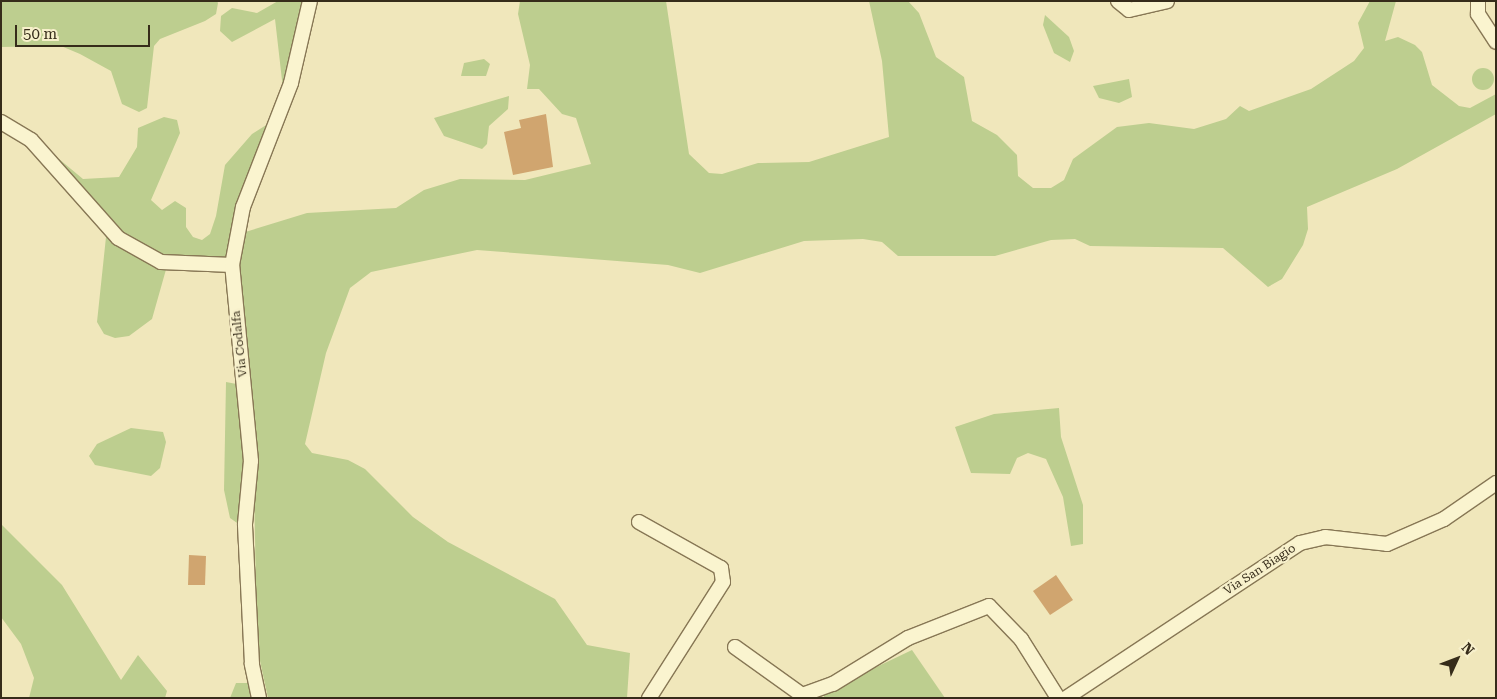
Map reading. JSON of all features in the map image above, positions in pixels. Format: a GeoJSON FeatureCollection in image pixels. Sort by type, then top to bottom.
{"type":"FeatureCollection","features":[{"type":"Feature","properties":{"kind":"street","name":"Via Codalfa"},"geometry":{"type":"LineString","coordinates":[[259,698],[252,664],[245,524],[252,479],[232,265],[243,207],[291,83],[310,1]]}},
{"type":"Feature","properties":{"kind":"street"},"geometry":{"type":"LineString","coordinates":[[1118,1],[1129,10],[1167,1]]}},
{"type":"Feature","properties":{"kind":"street"},"geometry":{"type":"LineString","coordinates":[[1478,1],[1478,14],[1496,42]]}},
{"type":"Feature","properties":{"kind":"street"},"geometry":{"type":"LineString","coordinates":[[1,122],[32,140],[118,238],[161,262],[232,265]]}},
{"type":"Feature","properties":{"kind":"street","name":"Via San Biagio"},"geometry":{"type":"LineString","coordinates":[[1066,698],[1300,543],[1325,537],[1387,544],[1444,519],[1496,483]]}},
{"type":"Feature","properties":{"kind":"street"},"geometry":{"type":"LineString","coordinates":[[639,522],[721,568],[723,582],[649,698]]}},
{"type":"Feature","properties":{"kind":"street"},"geometry":{"type":"LineString","coordinates":[[735,647],[802,695],[833,684],[908,638],[989,606],[1021,639],[1058,698]]}},
{"type":"Feature","properties":{"kind":"green space"},"geometry":{"type":"Polygon","coordinates":[[[1,1],[217,1],[218,3],[216,14],[205,21],[160,39],[154,46],[147,108],[139,112],[122,104],[111,71],[80,54],[61,46],[1,47],[1,1]]]}},
{"type":"Feature","properties":{"kind":"green space"},"geometry":{"type":"Polygon","coordinates":[[[278,1],[306,1],[283,89],[275,19],[232,42],[220,31],[221,16],[232,8],[257,13],[278,1]]]}},
{"type":"Feature","properties":{"kind":"green space"},"geometry":{"type":"Polygon","coordinates":[[[520,1],[666,1],[689,154],[709,173],[722,174],[758,163],[809,162],[889,137],[882,61],[869,1],[908,1],[919,13],[936,57],[964,77],[972,121],[997,135],[1017,155],[1018,176],[1033,188],[1051,188],[1064,180],[1073,159],[1117,127],[1149,123],[1194,129],[1226,119],[1240,106],[1249,111],[1311,89],[1354,61],[1364,48],[1358,23],[1370,1],[1396,1],[1385,41],[1398,37],[1415,45],[1422,52],[1432,85],[1459,106],[1470,108],[1496,94],[1496,114],[1397,169],[1307,207],[1308,229],[1303,245],[1282,279],[1268,287],[1223,248],[1090,246],[1075,239],[1051,240],[995,256],[898,256],[882,242],[863,239],[804,241],[700,273],[668,265],[477,250],[371,272],[350,288],[326,353],[305,444],[312,453],[348,460],[365,469],[413,517],[448,542],[555,599],[587,645],[630,653],[627,698],[268,698],[257,647],[254,483],[235,285],[242,233],[307,213],[396,208],[424,190],[460,179],[525,180],[591,164],[576,118],[562,114],[539,89],[527,89],[530,65],[518,14],[520,1]]]}},
{"type":"Feature","properties":{"kind":"green space"},"geometry":{"type":"Polygon","coordinates":[[[1045,15],[1069,37],[1074,51],[1070,62],[1054,53],[1043,25],[1045,15]]]}},
{"type":"Feature","properties":{"kind":"green space"},"geometry":{"type":"Polygon","coordinates":[[[484,59],[490,64],[486,76],[461,76],[464,63],[484,59]]]}},
{"type":"Feature","properties":{"kind":"green space"},"geometry":{"type":"Polygon","coordinates":[[[1479,68],[1487,68],[1494,75],[1494,83],[1487,90],[1479,90],[1472,83],[1472,75],[1479,68]]]}},
{"type":"Feature","properties":{"kind":"green space"},"geometry":{"type":"Polygon","coordinates":[[[1129,79],[1132,97],[1119,103],[1099,98],[1093,86],[1129,79]]]}},
{"type":"Feature","properties":{"kind":"green space"},"geometry":{"type":"Polygon","coordinates":[[[509,96],[508,109],[489,126],[487,144],[482,149],[444,136],[434,118],[509,96]]]}},
{"type":"Feature","properties":{"kind":"green space"},"geometry":{"type":"Polygon","coordinates":[[[164,117],[177,120],[180,133],[151,200],[162,210],[175,201],[186,208],[186,227],[193,237],[202,240],[210,234],[216,216],[225,165],[252,134],[271,122],[232,263],[167,266],[152,319],[129,336],[115,338],[104,334],[97,322],[106,237],[47,162],[59,159],[83,179],[119,177],[137,147],[138,128],[164,117]]]}},
{"type":"Feature","properties":{"kind":"green space"},"geometry":{"type":"Polygon","coordinates":[[[226,382],[242,385],[247,443],[240,525],[230,518],[224,490],[226,382]]]}},
{"type":"Feature","properties":{"kind":"green space"},"geometry":{"type":"Polygon","coordinates":[[[1059,408],[1061,437],[1083,505],[1083,544],[1071,546],[1063,497],[1046,459],[1028,453],[1017,458],[1010,474],[971,473],[955,427],[994,414],[1059,408]]]}},
{"type":"Feature","properties":{"kind":"green space"},"geometry":{"type":"Polygon","coordinates":[[[131,428],[163,432],[166,442],[160,468],[151,476],[95,465],[89,456],[97,444],[131,428]]]}},
{"type":"Feature","properties":{"kind":"green space"},"geometry":{"type":"Polygon","coordinates":[[[1,524],[62,585],[121,680],[138,655],[167,691],[165,698],[29,698],[34,678],[21,644],[1,617],[1,524]]]}},
{"type":"Feature","properties":{"kind":"green space"},"geometry":{"type":"Polygon","coordinates":[[[912,650],[945,698],[825,698],[822,693],[912,650]]]}},
{"type":"Feature","properties":{"kind":"green space"},"geometry":{"type":"Polygon","coordinates":[[[236,683],[250,683],[255,698],[230,698],[236,683]]]}},
{"type":"Feature","properties":{"kind":"building"},"geometry":{"type":"Polygon","coordinates":[[[546,114],[553,167],[513,175],[504,132],[521,128],[519,120],[546,114]]]}},
{"type":"Feature","properties":{"kind":"building"},"geometry":{"type":"Polygon","coordinates":[[[189,555],[206,556],[205,585],[188,585],[189,555]]]}},
{"type":"Feature","properties":{"kind":"building"},"geometry":{"type":"Polygon","coordinates":[[[1056,575],[1073,600],[1050,615],[1033,591],[1056,575]]]}}]}
